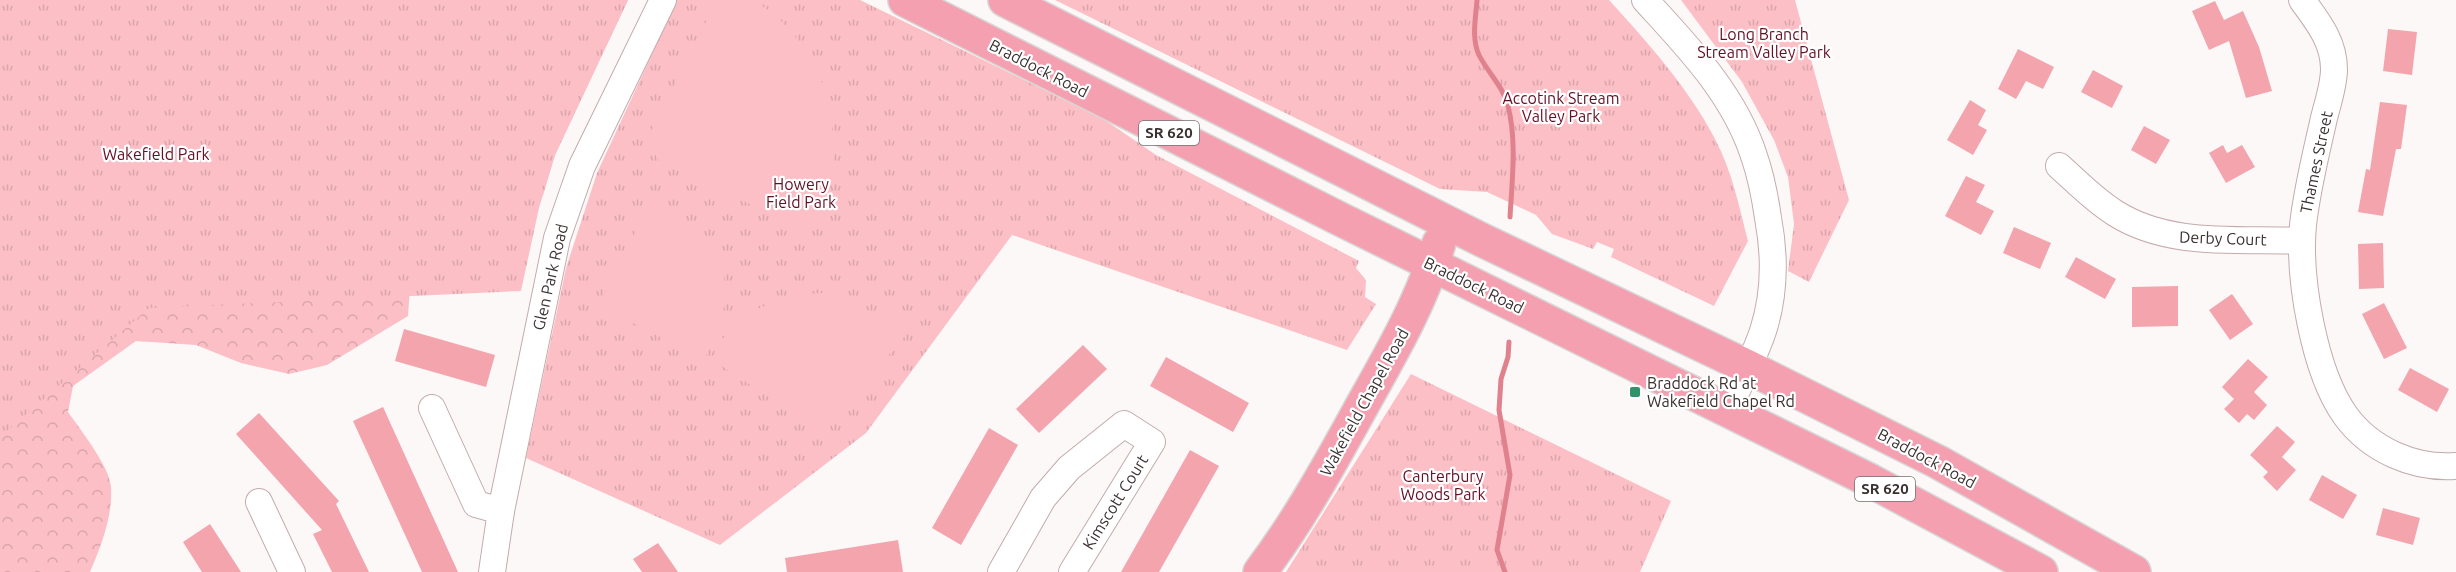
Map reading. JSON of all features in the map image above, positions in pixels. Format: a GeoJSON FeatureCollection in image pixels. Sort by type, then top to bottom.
{"type":"FeatureCollection","features":[{"type":"Feature","properties":{"kind":"main road","name":"Braddock Road"},"geometry":{"type":"LineString","coordinates":[[905,0],[1871,481],[2041,572]]}},
{"type":"Feature","properties":{"kind":"main road","name":"Braddock Road"},"geometry":{"type":"LineString","coordinates":[[1005,0],[1446,221],[1938,462],[2134,572]]}},
{"type":"Feature","properties":{"kind":"main road","name":"Wakefield Chapel Road"},"geometry":{"type":"LineString","coordinates":[[1260,572],[1306,506],[1406,327],[1433,264],[1446,221]]}},
{"type":"Feature","properties":{"kind":"street","name":"Glen Park Road"},"geometry":{"type":"LineString","coordinates":[[492,572],[501,511],[557,238],[582,166],[663,0]]}},
{"type":"Feature","properties":{"kind":"street"},"geometry":{"type":"LineString","coordinates":[[1645,0],[1694,55],[1722,92],[1745,134],[1763,186],[1771,231],[1773,272],[1770,302],[1763,331],[1727,410]]}},
{"type":"Feature","properties":{"kind":"street","name":"Thames Street"},"geometry":{"type":"LineString","coordinates":[[2302,0],[2324,32],[2331,49],[2334,69],[2332,87],[2307,192],[2302,241],[2303,278],[2311,326],[2321,363],[2345,414],[2359,431],[2376,445],[2399,457],[2423,464],[2456,466]]}},
{"type":"Feature","properties":{"kind":"street","name":"Derby Court"},"geometry":{"type":"LineString","coordinates":[[2059,166],[2115,213],[2139,226],[2165,235],[2189,238],[2302,241]]}},
{"type":"Feature","properties":{"kind":"street"},"geometry":{"type":"LineString","coordinates":[[432,408],[476,504],[501,511]]}},
{"type":"Feature","properties":{"kind":"street","name":"Kimscott Court"},"geometry":{"type":"LineString","coordinates":[[1001,572],[1043,498],[1069,468],[1124,424],[1152,442],[1072,572]]}},
{"type":"Feature","properties":{"kind":"street"},"geometry":{"type":"LineString","coordinates":[[260,502],[292,572]]}},
{"type":"Feature","properties":{"kind":"green space","name":"Wakefield Park"},"geometry":{"type":"Polygon","coordinates":[[[0,0],[628,0],[555,155],[539,208],[521,291],[149,308],[0,437],[0,0]]]}},
{"type":"Feature","properties":{"kind":"green space"},"geometry":{"type":"Polygon","coordinates":[[[628,0],[555,155],[543,195],[411,273],[408,316],[327,365],[289,374],[241,363],[196,345],[136,341],[73,386],[68,412],[106,469],[111,487],[108,520],[98,552],[90,572],[0,572],[0,280],[628,0]]]}},
{"type":"Feature","properties":{"kind":"green space","name":"Howery Field Park"},"geometry":{"type":"Polygon","coordinates":[[[677,0],[860,0],[1102,118],[1156,155],[1359,261],[1356,268],[1366,280],[1365,297],[1376,304],[1347,350],[1012,235],[866,433],[720,545],[526,458],[566,268],[597,173],[677,0]]]}},
{"type":"Feature","properties":{"kind":"green space"},"geometry":{"type":"Polygon","coordinates":[[[717,0],[749,0],[773,13],[794,35],[811,60],[823,85],[832,123],[833,162],[827,189],[810,232],[660,162],[646,141],[717,0]]]}},
{"type":"Feature","properties":{"kind":"green space","name":"Accotink Stream Valley Park"},"geometry":{"type":"Polygon","coordinates":[[[1055,0],[1609,0],[1693,101],[1715,139],[1726,164],[1748,241],[1714,306],[1611,257],[1614,249],[1597,242],[1593,249],[1552,234],[1536,215],[1487,192],[1440,189],[1055,0]]]}},
{"type":"Feature","properties":{"kind":"green space","name":"Long Branch Stream Valley Park"},"geometry":{"type":"Polygon","coordinates":[[[1681,0],[1795,0],[1849,200],[1809,282],[1788,271],[1794,224],[1788,177],[1774,140],[1742,82],[1681,0]]]}},
{"type":"Feature","properties":{"kind":"green space"},"geometry":{"type":"Polygon","coordinates":[[[647,209],[701,234],[715,252],[721,266],[725,282],[725,298],[718,330],[704,359],[609,311],[603,296],[647,209]]]}},
{"type":"Feature","properties":{"kind":"green space"},"geometry":{"type":"Polygon","coordinates":[[[822,293],[894,320],[906,335],[822,432],[711,359],[727,332],[753,311],[789,295],[822,293]]]}},
{"type":"Feature","properties":{"kind":"green space","name":"Canterbury Woods Park"},"geometry":{"type":"Polygon","coordinates":[[[1411,374],[1671,501],[1640,572],[1286,572],[1411,374]]]}},
{"type":"Feature","properties":{"kind":"building"},"geometry":{"type":"Polygon","coordinates":[[[2215,1],[2224,20],[2243,11],[2259,47],[2272,91],[2246,98],[2229,41],[2209,50],[2192,11],[2215,1]]]}},
{"type":"Feature","properties":{"kind":"building"},"geometry":{"type":"Polygon","coordinates":[[[2388,29],[2417,32],[2412,75],[2383,71],[2388,29]]]}},
{"type":"Feature","properties":{"kind":"building"},"geometry":{"type":"Polygon","coordinates":[[[2018,49],[2054,67],[2043,89],[2026,81],[2016,99],[1998,89],[2018,49]]]}},
{"type":"Feature","properties":{"kind":"building"},"geometry":{"type":"Polygon","coordinates":[[[2093,70],[2123,86],[2112,108],[2081,92],[2093,70]]]}},
{"type":"Feature","properties":{"kind":"building"},"geometry":{"type":"Polygon","coordinates":[[[1970,100],[1986,110],[1978,125],[1987,130],[1973,155],[1947,140],[1970,100]]]}},
{"type":"Feature","properties":{"kind":"building"},"geometry":{"type":"Polygon","coordinates":[[[2380,102],[2407,105],[2401,149],[2396,149],[2383,216],[2358,212],[2366,169],[2370,170],[2380,102]]]}},
{"type":"Feature","properties":{"kind":"building"},"geometry":{"type":"Polygon","coordinates":[[[2144,126],[2170,140],[2156,164],[2131,150],[2144,126]]]}},
{"type":"Feature","properties":{"kind":"building"},"geometry":{"type":"Polygon","coordinates":[[[2223,145],[2227,153],[2242,145],[2255,167],[2226,183],[2209,153],[2223,145]]]}},
{"type":"Feature","properties":{"kind":"building"},"geometry":{"type":"Polygon","coordinates":[[[1966,176],[1985,185],[1976,202],[1994,211],[1981,235],[1945,216],[1966,176]]]}},
{"type":"Feature","properties":{"kind":"building"},"geometry":{"type":"Polygon","coordinates":[[[2014,227],[2051,243],[2040,269],[2003,253],[2014,227]]]}},
{"type":"Feature","properties":{"kind":"building"},"geometry":{"type":"Polygon","coordinates":[[[2383,243],[2384,288],[2359,289],[2358,244],[2383,243]]]}},
{"type":"Feature","properties":{"kind":"building"},"geometry":{"type":"Polygon","coordinates":[[[2076,257],[2116,279],[2105,299],[2065,277],[2076,257]]]}},
{"type":"Feature","properties":{"kind":"building"},"geometry":{"type":"Polygon","coordinates":[[[2178,286],[2178,326],[2132,327],[2132,287],[2178,286]]]}},
{"type":"Feature","properties":{"kind":"building"},"geometry":{"type":"Polygon","coordinates":[[[2232,294],[2253,324],[2230,340],[2209,310],[2232,294]]]}},
{"type":"Feature","properties":{"kind":"building"},"geometry":{"type":"Polygon","coordinates":[[[2384,303],[2407,348],[2384,359],[2362,314],[2384,303]]]}},
{"type":"Feature","properties":{"kind":"building"},"geometry":{"type":"Polygon","coordinates":[[[404,329],[495,355],[486,387],[395,361],[404,329]]]}},
{"type":"Feature","properties":{"kind":"building"},"geometry":{"type":"Polygon","coordinates":[[[1083,345],[1107,369],[1039,433],[1016,409],[1083,345]]]}},
{"type":"Feature","properties":{"kind":"building"},"geometry":{"type":"Polygon","coordinates":[[[1166,357],[1249,403],[1233,432],[1150,386],[1166,357]]]}},
{"type":"Feature","properties":{"kind":"building"},"geometry":{"type":"Polygon","coordinates":[[[2248,359],[2268,377],[2254,392],[2267,405],[2254,420],[2247,414],[2239,423],[2224,409],[2234,399],[2222,387],[2248,359]]]}},
{"type":"Feature","properties":{"kind":"building"},"geometry":{"type":"Polygon","coordinates":[[[2410,368],[2449,389],[2437,412],[2398,390],[2410,368]]]}},
{"type":"Feature","properties":{"kind":"building"},"geometry":{"type":"Polygon","coordinates":[[[383,407],[458,572],[422,572],[353,421],[383,407]]]}},
{"type":"Feature","properties":{"kind":"building"},"geometry":{"type":"Polygon","coordinates":[[[259,413],[339,501],[336,504],[369,572],[332,572],[313,534],[322,530],[236,434],[259,413]]]}},
{"type":"Feature","properties":{"kind":"building"},"geometry":{"type":"Polygon","coordinates":[[[2277,426],[2295,442],[2282,457],[2296,470],[2277,491],[2263,477],[2268,472],[2250,455],[2277,426]]]}},
{"type":"Feature","properties":{"kind":"building"},"geometry":{"type":"Polygon","coordinates":[[[989,428],[1018,445],[961,545],[932,528],[989,428]]]}},
{"type":"Feature","properties":{"kind":"building"},"geometry":{"type":"Polygon","coordinates":[[[1190,450],[1219,466],[1159,572],[1121,572],[1190,450]]]}},
{"type":"Feature","properties":{"kind":"building"},"geometry":{"type":"Polygon","coordinates":[[[2322,475],[2357,495],[2343,519],[2309,500],[2322,475]]]}},
{"type":"Feature","properties":{"kind":"building"},"geometry":{"type":"Polygon","coordinates":[[[2383,508],[2420,518],[2413,545],[2376,535],[2383,508]]]}},
{"type":"Feature","properties":{"kind":"building"},"geometry":{"type":"Polygon","coordinates":[[[210,524],[241,572],[202,572],[183,542],[210,524]]]}},
{"type":"Feature","properties":{"kind":"building"},"geometry":{"type":"Polygon","coordinates":[[[898,540],[903,572],[787,572],[785,558],[898,540]]]}},
{"type":"Feature","properties":{"kind":"building"},"geometry":{"type":"Polygon","coordinates":[[[658,543],[678,572],[642,572],[633,559],[658,543]]]}},
{"type":"Feature","properties":{"kind":"waterway"},"geometry":{"type":"LineString","coordinates":[[1477,0],[1475,42],[1479,55],[1503,92],[1511,119],[1513,161],[1510,217]]}},
{"type":"Feature","properties":{"kind":"waterway"},"geometry":{"type":"LineString","coordinates":[[1505,572],[1497,550],[1510,475],[1499,410],[1501,379],[1508,357],[1509,342]]}},
{"type":"Feature","properties":{"kind":"place","name":"Braddock Rd at Wakefield Chapel Rd"},"geometry":{"type":"Point","coordinates":[1635,392]}}]}
